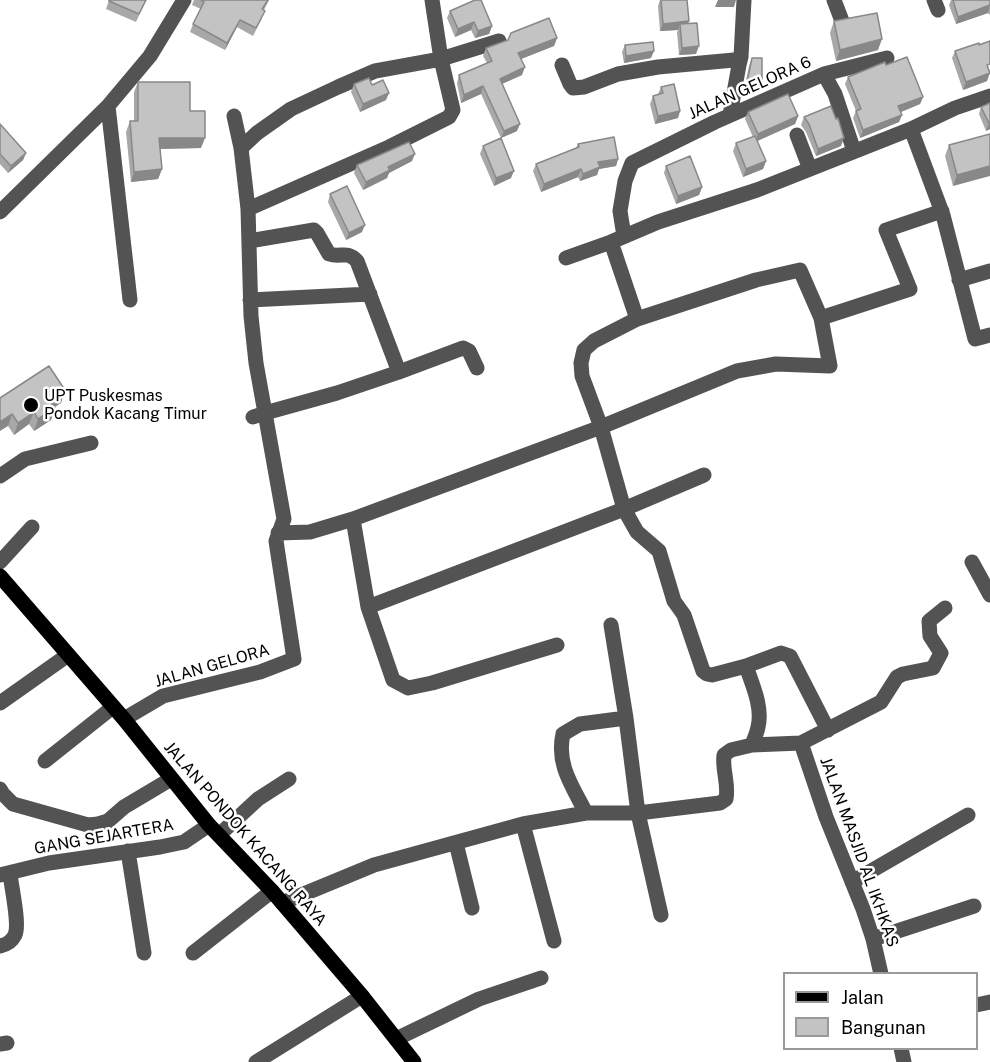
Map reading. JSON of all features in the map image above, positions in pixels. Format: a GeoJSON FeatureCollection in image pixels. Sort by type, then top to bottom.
{"type":"FeatureCollection","features":[{"type":"Feature","properties":{"kind":"main road","name":"JALAN PONDOK KACANG RAYA"},"geometry":{"type":"LineString","coordinates":[[0,576],[119,713],[214,830],[272,891],[362,996],[414,1062]]}},
{"type":"Feature","properties":{"kind":"street"},"geometry":{"type":"LineString","coordinates":[[0,212],[108,106],[150,56],[184,0]]}},
{"type":"Feature","properties":{"kind":"street"},"geometry":{"type":"LineString","coordinates":[[248,209],[389,147],[449,117],[453,110],[441,59],[432,0]]}},
{"type":"Feature","properties":{"kind":"street"},"geometry":{"type":"LineString","coordinates":[[730,115],[742,48],[744,0]]}},
{"type":"Feature","properties":{"kind":"street"},"geometry":{"type":"LineString","coordinates":[[834,0],[842,21]]}},
{"type":"Feature","properties":{"kind":"street"},"geometry":{"type":"LineString","coordinates":[[241,148],[291,109],[375,71],[441,59],[499,41]]}},
{"type":"Feature","properties":{"kind":"street","name":"JALAN GELORA 6"},"geometry":{"type":"LineString","coordinates":[[617,239],[626,181],[632,163],[730,115],[824,74],[887,58]]}},
{"type":"Feature","properties":{"kind":"street"},"geometry":{"type":"LineString","coordinates":[[562,65],[573,88],[584,87],[618,74],[658,67],[734,60],[739,65]]}},
{"type":"Feature","properties":{"kind":"street"},"geometry":{"type":"LineString","coordinates":[[824,74],[835,94],[855,151]]}},
{"type":"Feature","properties":{"kind":"street"},"geometry":{"type":"LineString","coordinates":[[566,258],[658,222],[757,190],[911,129],[955,108],[990,96]]}},
{"type":"Feature","properties":{"kind":"street"},"geometry":{"type":"LineString","coordinates":[[108,106],[130,300]]}},
{"type":"Feature","properties":{"kind":"street"},"geometry":{"type":"LineString","coordinates":[[234,116],[241,148],[248,209],[250,300],[259,415],[284,519],[278,533],[310,532],[353,519],[601,426],[737,371],[776,364],[830,366],[820,318],[800,270],[756,280],[637,319],[594,341],[584,350],[581,363],[582,376],[601,426],[624,509],[637,532],[659,551],[674,601],[684,615],[703,671],[712,675],[781,653],[790,656],[828,730]]}},
{"type":"Feature","properties":{"kind":"street"},"geometry":{"type":"LineString","coordinates":[[911,129],[942,211],[975,339],[990,335]]}},
{"type":"Feature","properties":{"kind":"street"},"geometry":{"type":"LineString","coordinates":[[797,135],[810,169]]}},
{"type":"Feature","properties":{"kind":"street"},"geometry":{"type":"LineString","coordinates":[[820,318],[910,289],[886,230],[942,211]]}},
{"type":"Feature","properties":{"kind":"street"},"geometry":{"type":"LineString","coordinates":[[249,241],[314,230],[329,254],[353,256],[357,261],[399,372]]}},
{"type":"Feature","properties":{"kind":"street"},"geometry":{"type":"LineString","coordinates":[[617,239],[637,319]]}},
{"type":"Feature","properties":{"kind":"street"},"geometry":{"type":"LineString","coordinates":[[959,280],[990,271]]}},
{"type":"Feature","properties":{"kind":"street"},"geometry":{"type":"LineString","coordinates":[[250,300],[370,294]]}},
{"type":"Feature","properties":{"kind":"street"},"geometry":{"type":"LineString","coordinates":[[259,415],[337,393],[463,348],[469,351],[477,368]]}},
{"type":"Feature","properties":{"kind":"street"},"geometry":{"type":"LineString","coordinates":[[0,476],[26,459],[91,443]]}},
{"type":"Feature","properties":{"kind":"street"},"geometry":{"type":"LineString","coordinates":[[368,607],[624,509],[704,475]]}},
{"type":"Feature","properties":{"kind":"street"},"geometry":{"type":"LineString","coordinates":[[353,519],[368,607],[393,680],[408,688],[432,683],[556,645]]}},
{"type":"Feature","properties":{"kind":"street"},"geometry":{"type":"LineString","coordinates":[[0,562],[32,527]]}},
{"type":"Feature","properties":{"kind":"street","name":"JALAN GELORA"},"geometry":{"type":"LineString","coordinates":[[119,713],[163,696],[260,672],[294,660],[276,541],[278,533]]}},
{"type":"Feature","properties":{"kind":"street"},"geometry":{"type":"LineString","coordinates":[[972,562],[990,596]]}},
{"type":"Feature","properties":{"kind":"street"},"geometry":{"type":"LineString","coordinates":[[282,903],[374,865],[523,824],[586,813],[638,813],[720,803],[726,799],[727,793],[724,755],[731,750],[752,745],[801,743],[881,702],[897,677],[933,668],[941,653],[930,636],[929,621],[945,608]]}},
{"type":"Feature","properties":{"kind":"street"},"geometry":{"type":"LineString","coordinates":[[611,625],[638,813],[661,915]]}},
{"type":"Feature","properties":{"kind":"street"},"geometry":{"type":"LineString","coordinates":[[0,703],[69,655]]}},
{"type":"Feature","properties":{"kind":"street"},"geometry":{"type":"LineString","coordinates":[[746,666],[760,715],[752,745]]}},
{"type":"Feature","properties":{"kind":"street"},"geometry":{"type":"LineString","coordinates":[[45,761],[119,713]]}},
{"type":"Feature","properties":{"kind":"street"},"geometry":{"type":"LineString","coordinates":[[586,813],[564,769],[561,745],[563,734],[580,724],[626,718]]}},
{"type":"Feature","properties":{"kind":"street","name":"JALAN MASJID AL IKHKAS"},"geometry":{"type":"LineString","coordinates":[[801,743],[826,817],[863,909],[881,972]]}},
{"type":"Feature","properties":{"kind":"street"},"geometry":{"type":"LineString","coordinates":[[0,789],[13,804],[87,825],[108,821],[124,807],[171,779]]}},
{"type":"Feature","properties":{"kind":"street","name":"GANG SEJARTERA"},"geometry":{"type":"LineString","coordinates":[[5,874],[49,863],[184,842],[214,830],[289,779]]}},
{"type":"Feature","properties":{"kind":"street"},"geometry":{"type":"LineString","coordinates":[[852,882],[968,815]]}},
{"type":"Feature","properties":{"kind":"street"},"geometry":{"type":"LineString","coordinates":[[523,824],[554,941]]}},
{"type":"Feature","properties":{"kind":"street"},"geometry":{"type":"LineString","coordinates":[[456,843],[472,908]]}},
{"type":"Feature","properties":{"kind":"street"},"geometry":{"type":"LineString","coordinates":[[128,851],[144,953]]}},
{"type":"Feature","properties":{"kind":"street"},"geometry":{"type":"LineString","coordinates":[[0,946],[14,938],[17,928],[5,874]]}},
{"type":"Feature","properties":{"kind":"street"},"geometry":{"type":"LineString","coordinates":[[193,953],[272,891]]}},
{"type":"Feature","properties":{"kind":"street"},"geometry":{"type":"LineString","coordinates":[[873,939],[974,906]]}},
{"type":"Feature","properties":{"kind":"street"},"geometry":{"type":"LineString","coordinates":[[396,1039],[479,999],[541,978]]}},
{"type":"Feature","properties":{"kind":"street"},"geometry":{"type":"LineString","coordinates":[[256,1062],[362,996]]}},
{"type":"Feature","properties":{"kind":"building"},"geometry":{"type":"Polygon","coordinates":[[[109,0],[146,0],[139,14],[109,0]]]}},
{"type":"Feature","properties":{"kind":"building"},"geometry":{"type":"Polygon","coordinates":[[[201,0],[268,0],[262,9],[265,11],[256,28],[240,20],[227,43],[193,24],[204,2],[201,0]]]}},
{"type":"Feature","properties":{"kind":"building"},"geometry":{"type":"Polygon","coordinates":[[[475,0],[481,0],[492,26],[478,31],[474,22],[458,29],[450,11],[475,0]]]}},
{"type":"Feature","properties":{"kind":"building"},"geometry":{"type":"Polygon","coordinates":[[[661,0],[687,0],[689,21],[663,24],[661,0]]]}},
{"type":"Feature","properties":{"kind":"building"},"geometry":{"type":"Polygon","coordinates":[[[953,0],[990,0],[990,5],[958,17],[953,0]]]}},
{"type":"Feature","properties":{"kind":"building"},"geometry":{"type":"Polygon","coordinates":[[[877,13],[882,39],[840,50],[834,21],[877,13]]]}},
{"type":"Feature","properties":{"kind":"building"},"geometry":{"type":"Polygon","coordinates":[[[549,18],[557,38],[518,53],[525,67],[500,79],[520,124],[504,131],[483,86],[464,95],[459,75],[492,61],[486,48],[508,40],[511,33],[549,18]]]}},
{"type":"Feature","properties":{"kind":"building"},"geometry":{"type":"Polygon","coordinates":[[[697,23],[699,46],[682,48],[680,24],[697,23]]]}},
{"type":"Feature","properties":{"kind":"building"},"geometry":{"type":"Polygon","coordinates":[[[990,41],[990,64],[987,65],[990,73],[966,82],[955,51],[990,41]]]}},
{"type":"Feature","properties":{"kind":"building"},"geometry":{"type":"Polygon","coordinates":[[[653,42],[654,51],[626,56],[625,45],[653,42]]]}},
{"type":"Feature","properties":{"kind":"building"},"geometry":{"type":"Polygon","coordinates":[[[907,57],[923,97],[898,106],[902,115],[863,130],[856,111],[861,109],[848,77],[885,62],[886,65],[907,57]]]}},
{"type":"Feature","properties":{"kind":"building"},"geometry":{"type":"Polygon","coordinates":[[[752,58],[762,58],[762,82],[747,82],[752,58]]]}},
{"type":"Feature","properties":{"kind":"building"},"geometry":{"type":"Polygon","coordinates":[[[369,78],[372,85],[383,80],[389,93],[363,104],[354,84],[369,78]]]}},
{"type":"Feature","properties":{"kind":"building"},"geometry":{"type":"Polygon","coordinates":[[[138,82],[190,82],[190,111],[205,111],[205,138],[159,138],[162,169],[134,172],[130,121],[138,121],[138,82]]]}},
{"type":"Feature","properties":{"kind":"building"},"geometry":{"type":"Polygon","coordinates":[[[674,84],[680,111],[658,116],[653,96],[663,93],[661,87],[674,84]]]}},
{"type":"Feature","properties":{"kind":"building"},"geometry":{"type":"Polygon","coordinates":[[[788,94],[798,116],[758,134],[748,112],[788,94]]]}},
{"type":"Feature","properties":{"kind":"building"},"geometry":{"type":"Polygon","coordinates":[[[990,103],[990,123],[989,123],[981,107],[990,103]]]}},
{"type":"Feature","properties":{"kind":"building"},"geometry":{"type":"Polygon","coordinates":[[[831,106],[836,119],[838,118],[844,138],[818,149],[804,117],[831,106]]]}},
{"type":"Feature","properties":{"kind":"building"},"geometry":{"type":"Polygon","coordinates":[[[0,124],[26,153],[11,166],[0,154],[0,124]]]}},
{"type":"Feature","properties":{"kind":"building"},"geometry":{"type":"Polygon","coordinates":[[[990,134],[990,166],[957,175],[949,145],[990,134]]]}},
{"type":"Feature","properties":{"kind":"building"},"geometry":{"type":"Polygon","coordinates":[[[755,136],[766,161],[746,169],[736,143],[755,136]]]}},
{"type":"Feature","properties":{"kind":"building"},"geometry":{"type":"Polygon","coordinates":[[[614,137],[618,159],[598,162],[600,167],[583,174],[581,169],[544,184],[536,164],[579,147],[578,144],[614,137]]]}},
{"type":"Feature","properties":{"kind":"building"},"geometry":{"type":"Polygon","coordinates":[[[501,138],[514,171],[496,178],[483,146],[501,138]]]}},
{"type":"Feature","properties":{"kind":"building"},"geometry":{"type":"Polygon","coordinates":[[[409,142],[415,154],[388,167],[390,170],[366,182],[357,165],[409,142]]]}},
{"type":"Feature","properties":{"kind":"building"},"geometry":{"type":"Polygon","coordinates":[[[690,156],[702,187],[678,196],[666,166],[690,156]]]}},
{"type":"Feature","properties":{"kind":"building"},"geometry":{"type":"Polygon","coordinates":[[[347,186],[365,225],[349,233],[330,194],[347,186]]]}},
{"type":"Feature","properties":{"kind":"building","name":"UPT Puskesmas Pondok Kacang Timur"},"geometry":{"type":"Polygon","coordinates":[[[49,366],[65,390],[50,401],[55,408],[38,419],[34,412],[18,423],[12,414],[0,422],[0,398],[49,366]]]}},
{"type":"Feature","properties":{"kind":"place","name":"UPT Puskesmas Pondok Kacang Timur"},"geometry":{"type":"Point","coordinates":[31,405]}}]}
